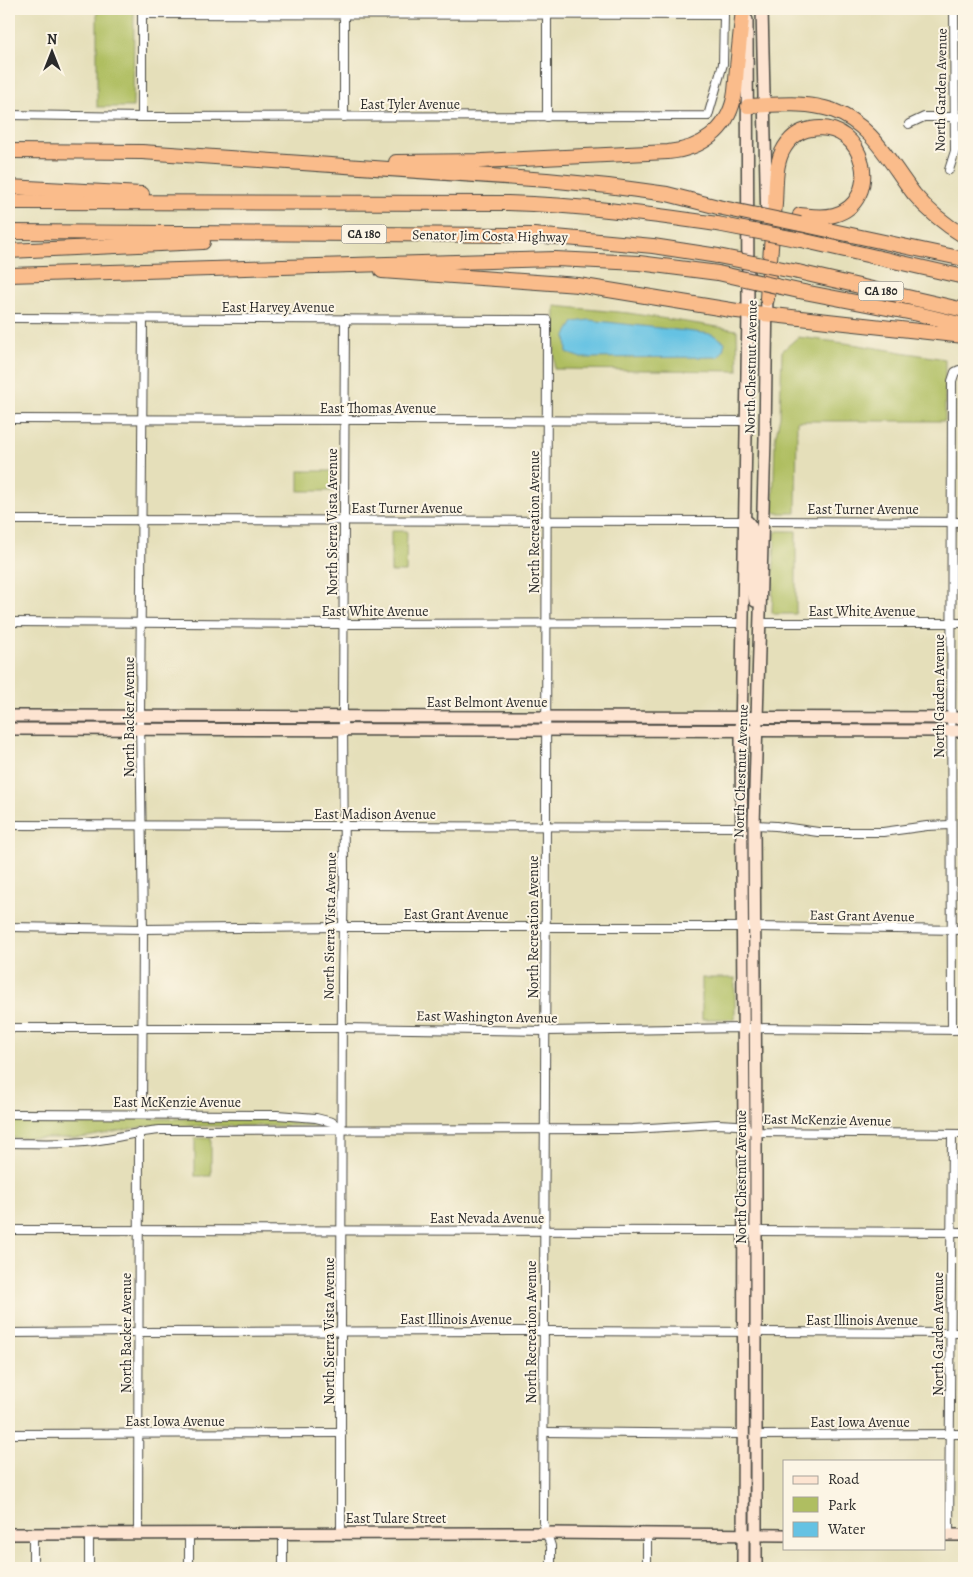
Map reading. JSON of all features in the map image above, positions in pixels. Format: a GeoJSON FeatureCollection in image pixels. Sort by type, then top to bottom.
{"type":"FeatureCollection","features":[{"type":"Feature","properties":{"kind":"highway"},"geometry":{"type":"LineString","coordinates":[[220,157],[464,161],[668,152],[689,149],[707,140],[721,128],[730,112],[734,97],[745,9]]}},
{"type":"Feature","properties":{"kind":"highway"},"geometry":{"type":"LineString","coordinates":[[748,106],[800,105],[817,107],[832,110],[854,122],[872,136],[920,200],[942,220],[964,236]]}},
{"type":"Feature","properties":{"kind":"highway"},"geometry":{"type":"LineString","coordinates":[[767,299],[780,158],[787,144],[806,130],[820,128],[833,130],[851,142],[859,154],[863,166],[862,186],[852,203],[841,212],[827,216],[800,219]]}},
{"type":"Feature","properties":{"kind":"highway"},"geometry":{"type":"LineString","coordinates":[[9,151],[105,150],[547,180],[608,186],[667,194],[800,219],[964,260]]}},
{"type":"Feature","properties":{"kind":"highway"},"geometry":{"type":"LineString","coordinates":[[9,187],[303,202]]}},
{"type":"Feature","properties":{"kind":"highway","name":"CA 180"},"geometry":{"type":"LineString","coordinates":[[9,202],[434,202],[546,204],[626,211],[716,224],[801,240],[964,277]]}},
{"type":"Feature","properties":{"kind":"highway","name":"Senator Jim Costa Highway"},"geometry":{"type":"LineString","coordinates":[[9,232],[534,235],[653,246],[718,256],[798,272],[964,310]]}},
{"type":"Feature","properties":{"kind":"highway"},"geometry":{"type":"LineString","coordinates":[[9,251],[190,243],[303,234]]}},
{"type":"Feature","properties":{"kind":"highway"},"geometry":{"type":"LineString","coordinates":[[9,275],[555,259],[639,263],[718,273],[964,325]]}},
{"type":"Feature","properties":{"kind":"highway"},"geometry":{"type":"LineString","coordinates":[[304,267],[481,277],[578,285],[748,312],[964,336]]}},
{"type":"Feature","properties":{"kind":"main road","name":"North Chestnut Avenue"},"geometry":{"type":"LineString","coordinates":[[743,1568],[742,623],[748,312],[748,106],[745,9]]}},
{"type":"Feature","properties":{"kind":"main road","name":"North Chestnut Avenue"},"geometry":{"type":"LineString","coordinates":[[756,1568],[754,825],[767,314],[762,9]]}},
{"type":"Feature","properties":{"kind":"main road"},"geometry":{"type":"LineString","coordinates":[[745,521],[751,526],[754,535],[753,590],[760,623]]}},
{"type":"Feature","properties":{"kind":"main road","name":"East Belmont Avenue"},"geometry":{"type":"LineString","coordinates":[[9,716],[958,718]]}},
{"type":"Feature","properties":{"kind":"main road","name":"East Belmont Avenue"},"geometry":{"type":"LineString","coordinates":[[9,729],[958,731]]}},
{"type":"Feature","properties":{"kind":"main road"},"geometry":{"type":"LineString","coordinates":[[743,1384],[749,1396],[750,1430],[755,1435]]}},
{"type":"Feature","properties":{"kind":"main road","name":"East Tulare Street"},"geometry":{"type":"LineString","coordinates":[[9,1534],[283,1535],[546,1533],[783,1535]]}},
{"type":"Feature","properties":{"kind":"main road"},"geometry":{"type":"LineString","coordinates":[[947,1535],[964,1535]]}},
{"type":"Feature","properties":{"kind":"street","name":"North Garden Avenue"},"geometry":{"type":"LineString","coordinates":[[948,170],[955,151],[954,9]]}},
{"type":"Feature","properties":{"kind":"street"},"geometry":{"type":"LineString","coordinates":[[142,117],[142,11],[547,12],[547,117]]}},
{"type":"Feature","properties":{"kind":"street"},"geometry":{"type":"LineString","coordinates":[[344,12],[344,117]]}},
{"type":"Feature","properties":{"kind":"street","name":"East Tyler Avenue"},"geometry":{"type":"LineString","coordinates":[[9,115],[142,117],[708,116],[723,64],[724,16],[547,12]]}},
{"type":"Feature","properties":{"kind":"street"},"geometry":{"type":"LineString","coordinates":[[909,124],[924,117],[964,117]]}},
{"type":"Feature","properties":{"kind":"street","name":"East Harvey Avenue"},"geometry":{"type":"LineString","coordinates":[[9,318],[547,320]]}},
{"type":"Feature","properties":{"kind":"street","name":"North Backer Avenue"},"geometry":{"type":"LineString","coordinates":[[142,1114],[140,717],[143,319]]}},
{"type":"Feature","properties":{"kind":"street","name":"North Sierra Vista Avenue"},"geometry":{"type":"LineString","coordinates":[[341,1534],[345,319]]}},
{"type":"Feature","properties":{"kind":"street","name":"North Recreation Avenue"},"geometry":{"type":"LineString","coordinates":[[547,320],[546,827],[544,927],[546,1129],[543,1522],[550,1546],[551,1568]]}},
{"type":"Feature","properties":{"kind":"street","name":"North Garden Avenue"},"geometry":{"type":"LineString","coordinates":[[952,1030],[950,825],[958,718],[952,623],[952,381],[955,372],[964,370]]}},
{"type":"Feature","properties":{"kind":"street","name":"East Thomas Avenue"},"geometry":{"type":"LineString","coordinates":[[9,419],[746,421]]}},
{"type":"Feature","properties":{"kind":"street","name":"East Turner Avenue"},"geometry":{"type":"LineString","coordinates":[[9,520],[745,521]]}},
{"type":"Feature","properties":{"kind":"street","name":"East Turner Avenue"},"geometry":{"type":"LineString","coordinates":[[762,521],[964,522]]}},
{"type":"Feature","properties":{"kind":"street","name":"East White Avenue"},"geometry":{"type":"LineString","coordinates":[[9,622],[344,624],[742,623]]}},
{"type":"Feature","properties":{"kind":"street","name":"East White Avenue"},"geometry":{"type":"LineString","coordinates":[[760,623],[964,623]]}},
{"type":"Feature","properties":{"kind":"street"},"geometry":{"type":"LineString","coordinates":[[754,825],[818,832],[883,832],[950,825]]}},
{"type":"Feature","properties":{"kind":"street","name":"East Madison Avenue"},"geometry":{"type":"LineString","coordinates":[[9,826],[742,827]]}},
{"type":"Feature","properties":{"kind":"street","name":"East Grant Avenue"},"geometry":{"type":"LineString","coordinates":[[9,927],[142,929],[755,927],[964,930]]}},
{"type":"Feature","properties":{"kind":"street","name":"East Washington Avenue"},"geometry":{"type":"LineString","coordinates":[[9,1028],[342,1028],[546,1031],[743,1028],[964,1030]]}},
{"type":"Feature","properties":{"kind":"street","name":"East McKenzie Avenue"},"geometry":{"type":"LineString","coordinates":[[9,1114],[277,1115],[316,1118],[332,1122],[342,1129]]}},
{"type":"Feature","properties":{"kind":"street","name":"East McKenzie Avenue"},"geometry":{"type":"LineString","coordinates":[[9,1143],[80,1143],[160,1130],[632,1129],[717,1124],[737,1124],[756,1132],[964,1134]]}},
{"type":"Feature","properties":{"kind":"street","name":"North Backer Avenue"},"geometry":{"type":"LineString","coordinates":[[138,1534],[139,1132]]}},
{"type":"Feature","properties":{"kind":"street","name":"North Garden Avenue"},"geometry":{"type":"LineString","coordinates":[[947,1535],[950,1434],[952,1134]]}},
{"type":"Feature","properties":{"kind":"street","name":"East Nevada Avenue"},"geometry":{"type":"LineString","coordinates":[[9,1230],[756,1230],[964,1232]]}},
{"type":"Feature","properties":{"kind":"street","name":"East Illinois Avenue"},"geometry":{"type":"LineString","coordinates":[[9,1334],[544,1331],[964,1333]]}},
{"type":"Feature","properties":{"kind":"street"},"geometry":{"type":"LineString","coordinates":[[544,1432],[743,1434]]}},
{"type":"Feature","properties":{"kind":"street","name":"East Iowa Avenue"},"geometry":{"type":"LineString","coordinates":[[9,1434],[342,1433]]}},
{"type":"Feature","properties":{"kind":"street","name":"East Iowa Avenue"},"geometry":{"type":"LineString","coordinates":[[755,1435],[964,1434]]}},
{"type":"Feature","properties":{"kind":"street"},"geometry":{"type":"LineString","coordinates":[[32,1534],[32,1568]]}},
{"type":"Feature","properties":{"kind":"street"},"geometry":{"type":"LineString","coordinates":[[89,1534],[89,1568]]}},
{"type":"Feature","properties":{"kind":"street"},"geometry":{"type":"LineString","coordinates":[[647,1534],[647,1568]]}},
{"type":"Feature","properties":{"kind":"street"},"geometry":{"type":"LineString","coordinates":[[189,1535],[189,1568]]}},
{"type":"Feature","properties":{"kind":"street"},"geometry":{"type":"LineString","coordinates":[[283,1535],[283,1568]]}},
{"type":"Feature","properties":{"kind":"green space"},"geometry":{"type":"Polygon","coordinates":[[[97,9],[134,9],[133,107],[97,107],[97,9]]]}},
{"type":"Feature","properties":{"kind":"green space"},"geometry":{"type":"Polygon","coordinates":[[[555,306],[628,313],[737,330],[738,371],[554,369],[555,306]]]}},
{"type":"Feature","properties":{"kind":"green space"},"geometry":{"type":"Polygon","coordinates":[[[798,337],[945,359],[945,421],[797,421],[796,513],[776,513],[773,510],[775,440],[780,416],[782,351],[798,337]]]}},
{"type":"Feature","properties":{"kind":"green space"},"geometry":{"type":"Polygon","coordinates":[[[299,471],[336,471],[336,491],[299,491],[299,471]]]}},
{"type":"Feature","properties":{"kind":"green space"},"geometry":{"type":"Polygon","coordinates":[[[391,531],[407,531],[406,572],[391,572],[391,531]]]}},
{"type":"Feature","properties":{"kind":"green space"},"geometry":{"type":"Polygon","coordinates":[[[777,531],[796,531],[796,614],[774,614],[772,612],[775,533],[777,531]]]}},
{"type":"Feature","properties":{"kind":"green space"},"geometry":{"type":"Polygon","coordinates":[[[702,978],[735,978],[735,1019],[702,1019],[702,978]]]}},
{"type":"Feature","properties":{"kind":"green space"},"geometry":{"type":"Polygon","coordinates":[[[9,1118],[268,1119],[332,1126],[147,1126],[81,1138],[9,1138],[9,1118]]]}},
{"type":"Feature","properties":{"kind":"green space"},"geometry":{"type":"Polygon","coordinates":[[[195,1138],[211,1138],[211,1176],[195,1176],[195,1138]]]}},
{"type":"Feature","properties":{"kind":"water"},"geometry":{"type":"Polygon","coordinates":[[[589,320],[712,334],[725,342],[723,351],[718,357],[581,358],[567,353],[566,335],[574,322],[589,320]]]}}]}
